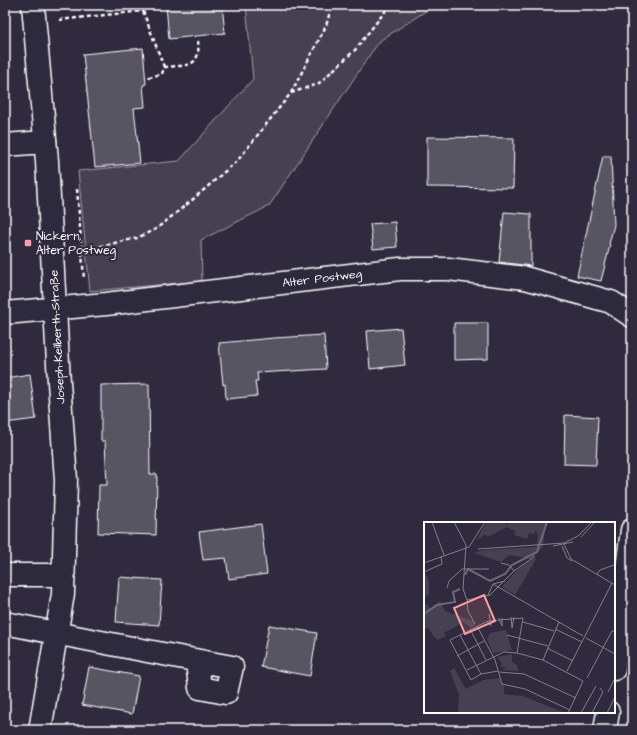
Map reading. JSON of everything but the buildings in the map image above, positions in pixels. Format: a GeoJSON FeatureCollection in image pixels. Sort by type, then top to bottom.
{"type":"FeatureCollection","features":[{"type":"Feature","properties":{"kind":"street","name":"Joseph-Keilberth-Straße"},"geometry":{"type":"LineString","coordinates":[[34,14],[53,257],[66,480],[63,594],[40,730]]}},
{"type":"Feature","properties":{"kind":"street"},"geometry":{"type":"LineString","coordinates":[[5,145],[45,142]]}},
{"type":"Feature","properties":{"kind":"street","name":"Alter Postweg"},"geometry":{"type":"LineString","coordinates":[[5,313],[106,304],[400,269],[448,269],[525,278],[611,302],[632,316]]}},
{"type":"Feature","properties":{"kind":"street"},"geometry":{"type":"LineString","coordinates":[[615,661],[632,530]]}},
{"type":"Feature","properties":{"kind":"street"},"geometry":{"type":"LineString","coordinates":[[5,575],[63,574]]}},
{"type":"Feature","properties":{"kind":"street"},"geometry":{"type":"LineString","coordinates":[[5,623],[197,661]]}},
{"type":"Feature","properties":{"kind":"street"},"geometry":{"type":"LineString","coordinates":[[605,730],[608,713]]}},
{"type":"Feature","properties":{"kind":"path"},"geometry":{"type":"LineString","coordinates":[[144,5],[143,11],[164,67],[162,74],[145,78]]}},
{"type":"Feature","properties":{"kind":"path"},"geometry":{"type":"LineString","coordinates":[[53,257],[137,238],[156,229],[238,160],[290,93],[326,26],[332,5]]}},
{"type":"Feature","properties":{"kind":"path"},"geometry":{"type":"LineString","coordinates":[[290,93],[318,84],[355,50],[390,5]]}},
{"type":"Feature","properties":{"kind":"path"},"geometry":{"type":"LineString","coordinates":[[34,14],[143,11]]}},
{"type":"Feature","properties":{"kind":"path"},"geometry":{"type":"LineString","coordinates":[[164,67],[191,64],[197,59],[199,52],[198,41]]}},
{"type":"Feature","properties":{"kind":"shaded area"},"geometry":{"type":"Polygon","coordinates":[[[246,5],[435,5],[381,40],[269,206],[201,240],[202,281],[90,291],[78,171],[179,161],[253,79],[246,5]]]}},
{"type":"Feature","properties":{"kind":"place","name":"Nickern, Alter Postweg"},"geometry":{"type":"Point","coordinates":[28,243]}}]}
